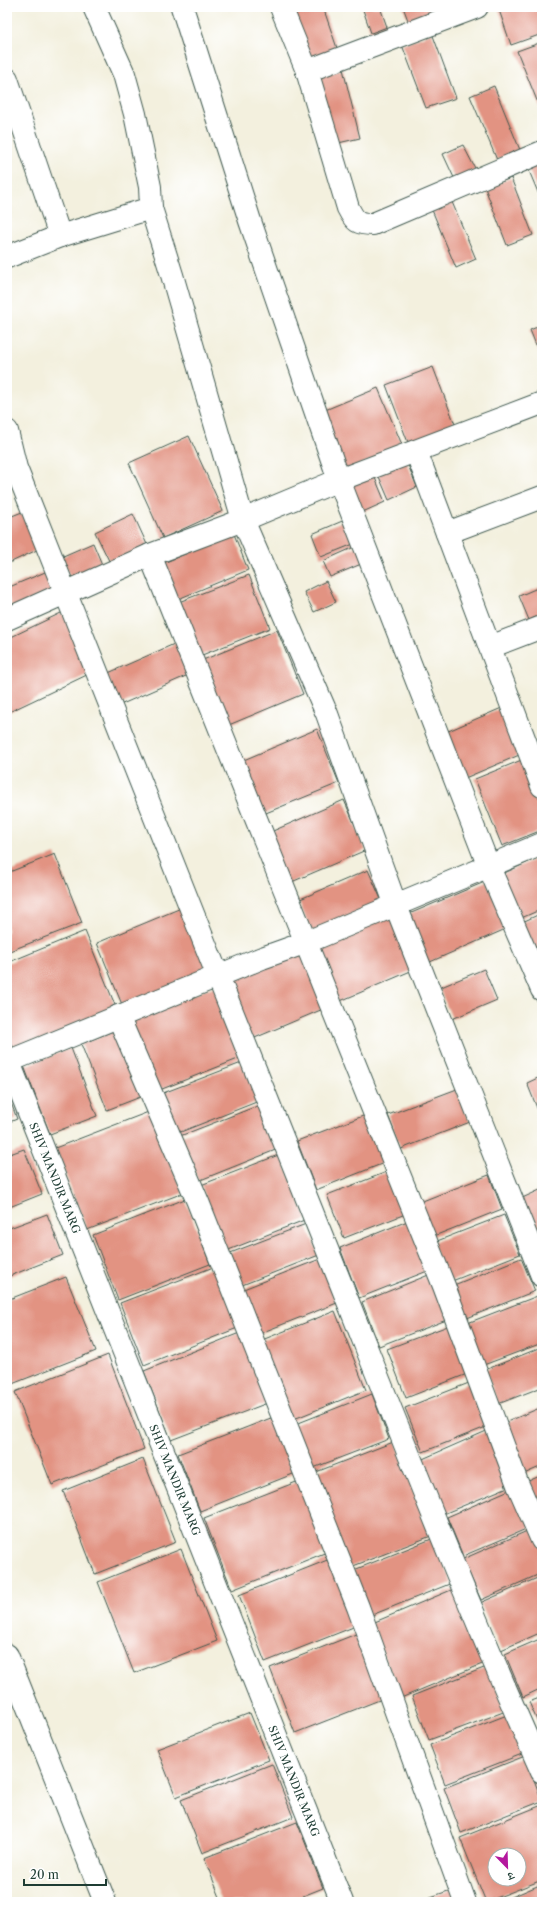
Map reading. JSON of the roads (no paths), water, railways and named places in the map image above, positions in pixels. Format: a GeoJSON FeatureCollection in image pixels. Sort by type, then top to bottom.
{"type":"FeatureCollection","features":[{"type":"Feature","properties":{"kind":"street"},"geometry":{"type":"LineString","coordinates":[[94,7],[126,81],[140,136],[150,187],[151,208],[243,520],[327,714],[396,906],[542,1276]]}},
{"type":"Feature","properties":{"kind":"street"},"geometry":{"type":"LineString","coordinates":[[182,7],[250,221],[339,480],[489,867],[536,956],[542,990]]}},
{"type":"Feature","properties":{"kind":"street"},"geometry":{"type":"LineString","coordinates":[[281,7],[307,71],[348,208],[353,217],[360,224],[373,224],[542,152]]}},
{"type":"Feature","properties":{"kind":"street"},"geometry":{"type":"LineString","coordinates":[[307,71],[477,7]]}},
{"type":"Feature","properties":{"kind":"street"},"geometry":{"type":"LineString","coordinates":[[8,88],[60,236]]}},
{"type":"Feature","properties":{"kind":"street"},"geometry":{"type":"LineString","coordinates":[[7,257],[60,236],[151,208]]}},
{"type":"Feature","properties":{"kind":"street"},"geometry":{"type":"LineString","coordinates":[[7,619],[150,555],[243,520],[339,480],[542,403]]}},
{"type":"Feature","properties":{"kind":"street"},"geometry":{"type":"LineString","coordinates":[[7,431],[16,468],[217,976],[512,1706],[542,1772]]}},
{"type":"Feature","properties":{"kind":"street"},"geometry":{"type":"LineString","coordinates":[[416,451],[490,647],[535,748],[542,786]]}},
{"type":"Feature","properties":{"kind":"street"},"geometry":{"type":"LineString","coordinates":[[447,533],[542,497]]}},
{"type":"Feature","properties":{"kind":"street"},"geometry":{"type":"LineString","coordinates":[[150,555],[307,942],[444,1286],[518,1485],[542,1540]]}},
{"type":"Feature","properties":{"kind":"street"},"geometry":{"type":"LineString","coordinates":[[490,647],[542,627]]}},
{"type":"Feature","properties":{"kind":"street"},"geometry":{"type":"LineString","coordinates":[[8,1060],[396,906],[542,844]]}},
{"type":"Feature","properties":{"kind":"street"},"geometry":{"type":"LineString","coordinates":[[118,1016],[198,1202],[358,1607],[369,1643],[466,1902]]}},
{"type":"Feature","properties":{"kind":"street","name":"SHIV MANDIR MARG"},"geometry":{"type":"LineString","coordinates":[[8,1060],[342,1902]]}},
{"type":"Feature","properties":{"kind":"street"},"geometry":{"type":"LineString","coordinates":[[7,1655],[105,1902]]}}]}
